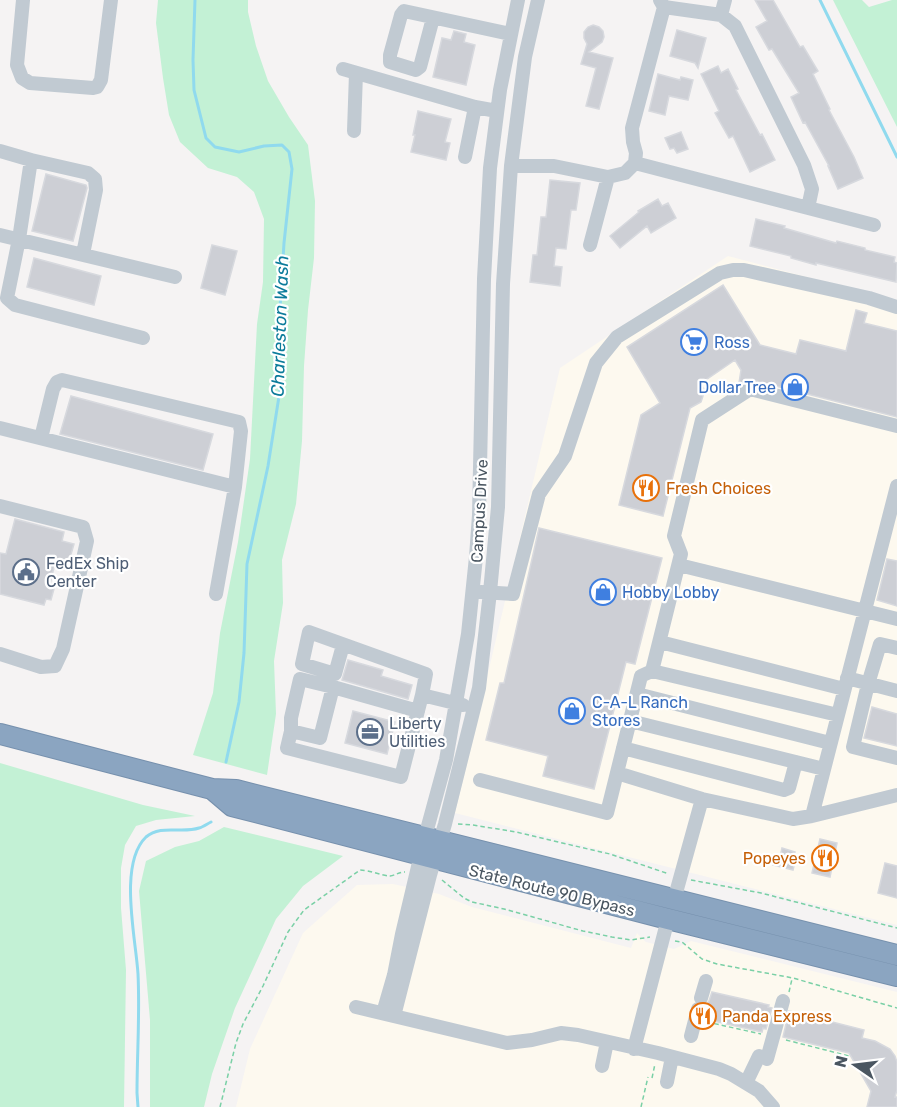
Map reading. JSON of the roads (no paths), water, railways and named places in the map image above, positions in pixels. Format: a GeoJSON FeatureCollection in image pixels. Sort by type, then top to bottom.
{"type":"FeatureCollection","features":[{"type":"Feature","properties":{"kind":"highway","name":"State Route 90 Bypass"},"geometry":{"type":"LineString","coordinates":[[0,734],[212,789],[236,790],[668,919],[897,976]]}},
{"type":"Feature","properties":{"kind":"highway","name":"State Route 90 Bypass"},"geometry":{"type":"LineString","coordinates":[[430,848],[674,900],[897,955]]}},
{"type":"Feature","properties":{"kind":"street"},"geometry":{"type":"LineString","coordinates":[[23,0],[16,65],[22,78],[30,83],[93,88],[97,87],[101,80],[111,0]]}},
{"type":"Feature","properties":{"kind":"street","name":"Campus Drive"},"geometry":{"type":"LineString","coordinates":[[389,1015],[430,848],[468,634],[479,515],[486,220],[490,168],[497,111],[518,0]]}},
{"type":"Feature","properties":{"kind":"street","name":"Campus Drive"},"geometry":{"type":"LineString","coordinates":[[389,1015],[402,934],[479,688],[498,507],[503,284],[511,166],[525,57],[538,0]]}},
{"type":"Feature","properties":{"kind":"street"},"geometry":{"type":"LineString","coordinates":[[721,15],[725,0]]}},
{"type":"Feature","properties":{"kind":"street"},"geometry":{"type":"LineString","coordinates":[[511,166],[554,166],[608,177],[625,173],[635,163],[636,153],[632,128],[662,3],[721,15],[735,26],[804,165],[812,189],[808,208]]}},
{"type":"Feature","properties":{"kind":"street"},"geometry":{"type":"LineString","coordinates":[[433,18],[510,34]]}},
{"type":"Feature","properties":{"kind":"street"},"geometry":{"type":"LineString","coordinates":[[354,131],[350,71],[475,107],[497,111]]}},
{"type":"Feature","properties":{"kind":"street"},"geometry":{"type":"LineString","coordinates":[[465,157],[475,107]]}},
{"type":"Feature","properties":{"kind":"street"},"geometry":{"type":"LineString","coordinates":[[0,151],[88,173],[95,179],[96,190],[83,254]]}},
{"type":"Feature","properties":{"kind":"street"},"geometry":{"type":"LineString","coordinates":[[31,160],[7,298],[15,305],[142,338]]}},
{"type":"Feature","properties":{"kind":"street"},"geometry":{"type":"LineString","coordinates":[[635,163],[874,225]]}},
{"type":"Feature","properties":{"kind":"street"},"geometry":{"type":"LineString","coordinates":[[590,244],[608,177]]}},
{"type":"Feature","properties":{"kind":"street"},"geometry":{"type":"LineString","coordinates":[[0,235],[175,277]]}},
{"type":"Feature","properties":{"kind":"street"},"geometry":{"type":"LineString","coordinates":[[473,591],[513,594],[539,494],[565,456],[596,363],[616,337],[720,273],[733,270],[744,270],[869,298],[897,308]]}},
{"type":"Feature","properties":{"kind":"street"},"geometry":{"type":"LineString","coordinates":[[40,438],[53,389],[57,382],[62,380],[239,422],[242,430],[235,487],[216,594]]}},
{"type":"Feature","properties":{"kind":"street"},"geometry":{"type":"LineString","coordinates":[[652,671],[679,565],[681,554],[675,536],[702,420],[750,389],[897,426]]}},
{"type":"Feature","properties":{"kind":"street"},"geometry":{"type":"LineString","coordinates":[[0,428],[235,487]]}},
{"type":"Feature","properties":{"kind":"street"},"geometry":{"type":"LineString","coordinates":[[812,816],[897,486]]}},
{"type":"Feature","properties":{"kind":"street"},"geometry":{"type":"LineString","coordinates":[[0,506],[83,527],[87,541],[63,649],[55,666],[41,668],[0,654]]}},
{"type":"Feature","properties":{"kind":"street"},"geometry":{"type":"LineString","coordinates":[[679,565],[897,619]]}},
{"type":"Feature","properties":{"kind":"street"},"geometry":{"type":"LineString","coordinates":[[660,642],[846,684],[868,684],[897,691]]}},
{"type":"Feature","properties":{"kind":"street"},"geometry":{"type":"LineString","coordinates":[[897,648],[880,644],[853,747],[897,758]]}},
{"type":"Feature","properties":{"kind":"street"},"geometry":{"type":"LineString","coordinates":[[344,645],[426,674],[422,696],[401,777],[287,748],[300,679],[418,711]]}},
{"type":"Feature","properties":{"kind":"street"},"geometry":{"type":"LineString","coordinates":[[480,780],[607,813],[641,676],[652,671],[838,715]]}},
{"type":"Feature","properties":{"kind":"street"},"geometry":{"type":"LineString","coordinates":[[315,756],[333,687]]}},
{"type":"Feature","properties":{"kind":"street"},"geometry":{"type":"LineString","coordinates":[[637,694],[830,743]]}},
{"type":"Feature","properties":{"kind":"street"},"geometry":{"type":"LineString","coordinates":[[422,696],[474,707]]}},
{"type":"Feature","properties":{"kind":"street"},"geometry":{"type":"LineString","coordinates":[[630,722],[824,769]]}},
{"type":"Feature","properties":{"kind":"street"},"geometry":{"type":"LineString","coordinates":[[291,731],[320,738]]}},
{"type":"Feature","properties":{"kind":"street"},"geometry":{"type":"LineString","coordinates":[[623,748],[784,790],[789,788],[796,762]]}},
{"type":"Feature","properties":{"kind":"street"},"geometry":{"type":"LineString","coordinates":[[617,773],[702,799],[793,819],[897,795]]}},
{"type":"Feature","properties":{"kind":"street"},"geometry":{"type":"LineString","coordinates":[[674,900],[702,799]]}},
{"type":"Feature","properties":{"kind":"street"},"geometry":{"type":"LineString","coordinates":[[634,1049],[668,919]]}},
{"type":"Feature","properties":{"kind":"street"},"geometry":{"type":"LineString","coordinates":[[691,1036],[706,981]]}},
{"type":"Feature","properties":{"kind":"street"},"geometry":{"type":"LineString","coordinates":[[746,1083],[763,1058],[783,1001]]}},
{"type":"Feature","properties":{"kind":"street"},"geometry":{"type":"LineString","coordinates":[[356,1006],[507,1043],[532,1040],[561,1032],[665,1055],[731,1074],[759,1091],[773,1107]]}},
{"type":"Feature","properties":{"kind":"street"},"geometry":{"type":"LineString","coordinates":[[602,1066],[607,1042]]}},
{"type":"Feature","properties":{"kind":"street"},"geometry":{"type":"LineString","coordinates":[[665,1055],[667,1082]]}},
{"type":"Feature","properties":{"kind":"waterway","name":"Charleston Wash"},"geometry":{"type":"LineString","coordinates":[[195,0],[194,90],[206,138],[215,147],[239,152],[264,146],[282,145],[289,152],[292,169],[284,243],[279,325],[280,390],[268,466],[247,564],[244,653],[239,702],[226,762]]}},
{"type":"Feature","properties":{"kind":"waterway"},"geometry":{"type":"LineString","coordinates":[[820,0],[897,157]]}},
{"type":"Feature","properties":{"kind":"waterway"},"geometry":{"type":"LineString","coordinates":[[138,1107],[139,989],[131,903],[133,865],[138,849],[146,837],[152,833],[165,830],[192,830],[211,822]]}},
{"type":"Feature","properties":{"kind":"place","name":"Ross"},"geometry":{"type":"Point","coordinates":[694,342]}},
{"type":"Feature","properties":{"kind":"place","name":"Dollar Tree"},"geometry":{"type":"Point","coordinates":[795,387]}},
{"type":"Feature","properties":{"kind":"place","name":"Fresh Choices"},"geometry":{"type":"Point","coordinates":[646,488]}},
{"type":"Feature","properties":{"kind":"place","name":"FedEx Ship Center"},"geometry":{"type":"Point","coordinates":[26,572]}},
{"type":"Feature","properties":{"kind":"place","name":"Hobby Lobby"},"geometry":{"type":"Point","coordinates":[603,592]}},
{"type":"Feature","properties":{"kind":"place","name":"C-A-L Ranch Stores"},"geometry":{"type":"Point","coordinates":[572,711]}},
{"type":"Feature","properties":{"kind":"place","name":"Liberty Utilities"},"geometry":{"type":"Point","coordinates":[370,732]}},
{"type":"Feature","properties":{"kind":"place","name":"Popeyes"},"geometry":{"type":"Point","coordinates":[825,858]}},
{"type":"Feature","properties":{"kind":"place","name":"Panda Express"},"geometry":{"type":"Point","coordinates":[703,1016]}}]}
